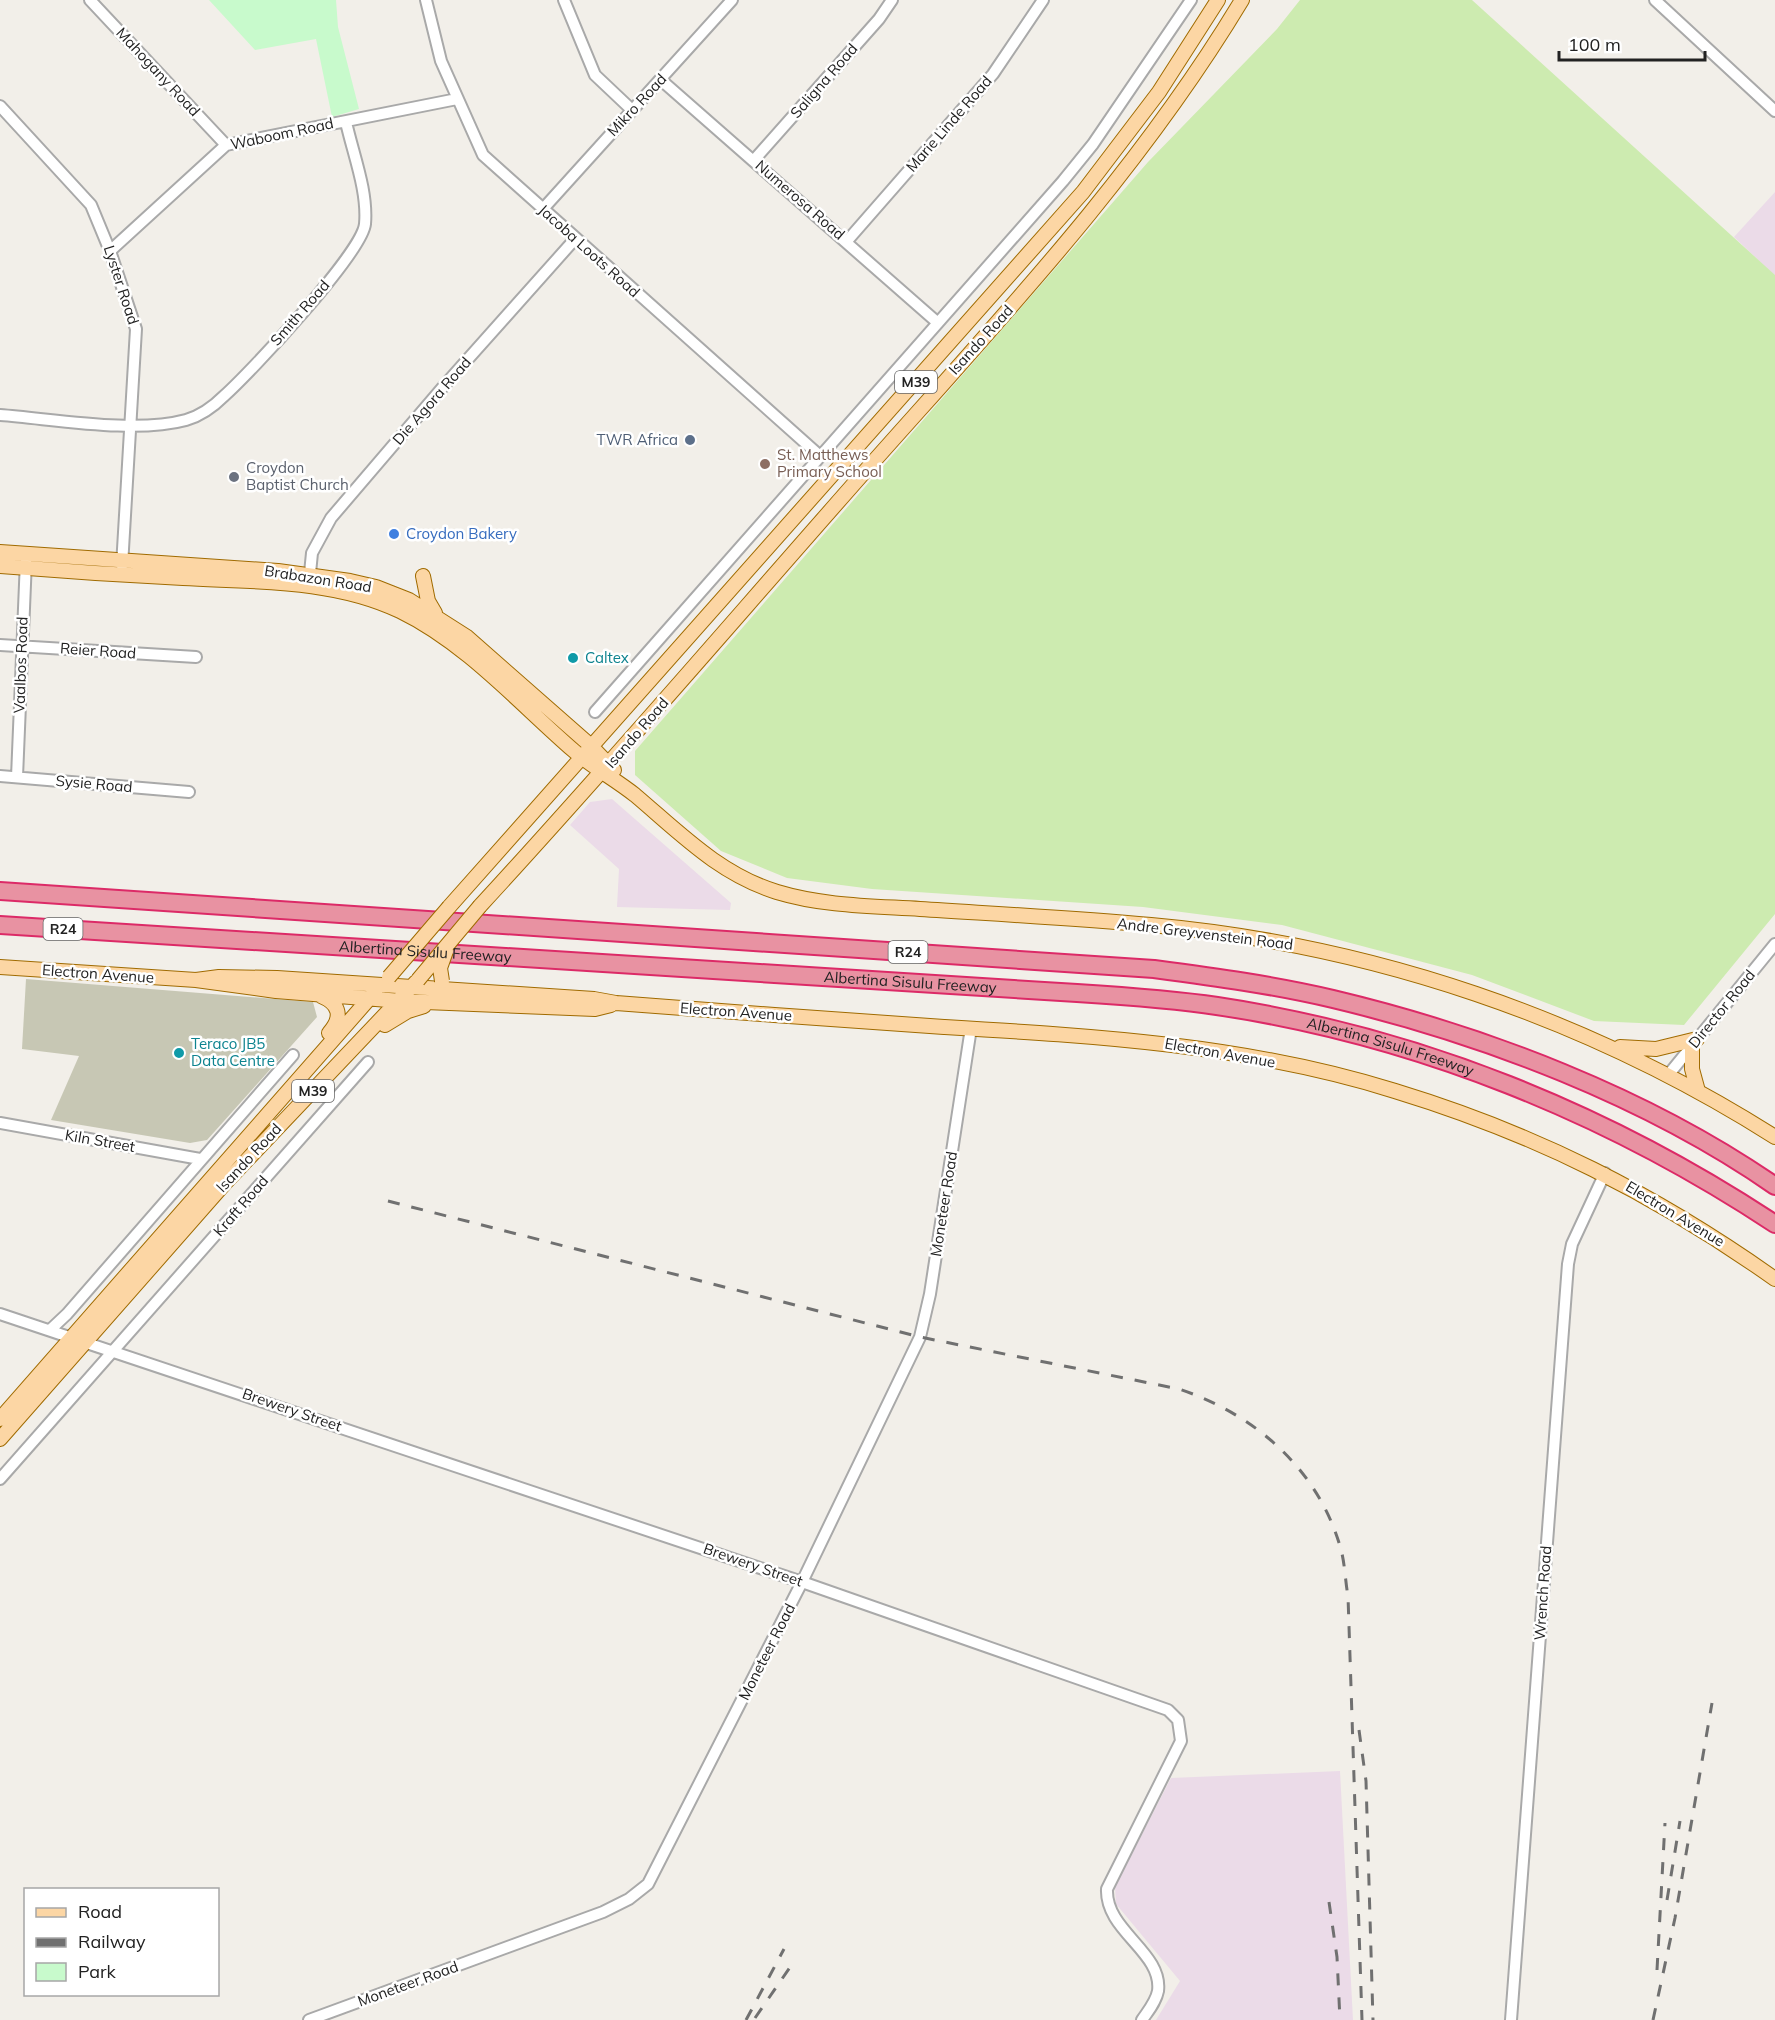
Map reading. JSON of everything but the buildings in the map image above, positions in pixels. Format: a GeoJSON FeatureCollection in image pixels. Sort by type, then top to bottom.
{"type":"FeatureCollection","features":[{"type":"Feature","properties":{"kind":"highway","name":"Albertina Sisulu Freeway"},"geometry":{"type":"LineString","coordinates":[[0,891],[1142,968],[1244,981],[1388,1013],[1547,1067],[1679,1129],[1775,1186]]}},
{"type":"Feature","properties":{"kind":"highway","name":"Albertina Sisulu Freeway"},"geometry":{"type":"LineString","coordinates":[[0,925],[1077,993],[1218,1006],[1338,1030],[1504,1083],[1611,1128],[1662,1155],[1775,1224]]}},
{"type":"Feature","properties":{"kind":"main road","name":"Isando Road"},"geometry":{"type":"LineString","coordinates":[[0,1419],[69,1337],[1083,192],[1159,92],[1218,0]]}},
{"type":"Feature","properties":{"kind":"main road","name":"Isando Road"},"geometry":{"type":"LineString","coordinates":[[0,1439],[226,1182],[401,1001],[480,906],[606,769],[1102,200],[1194,74],[1242,0]]}},
{"type":"Feature","properties":{"kind":"main road","name":"Brabazon Road"},"geometry":{"type":"LineString","coordinates":[[0,552],[26,561],[121,574],[180,571],[376,587],[409,600],[438,616],[467,637],[591,746],[606,769]]}},
{"type":"Feature","properties":{"kind":"main road","name":"Brabazon Road"},"geometry":{"type":"LineString","coordinates":[[0,566],[26,561],[123,559],[180,571]]}},
{"type":"Feature","properties":{"kind":"main road"},"geometry":{"type":"LineString","coordinates":[[423,576],[428,601],[438,616]]}},
{"type":"Feature","properties":{"kind":"main road","name":"Brabazon Road"},"geometry":{"type":"LineString","coordinates":[[309,580],[361,595],[422,624],[467,657],[581,757],[606,769]]}},
{"type":"Feature","properties":{"kind":"main road","name":"Andre Greyvenstein Road"},"geometry":{"type":"LineString","coordinates":[[606,769],[682,838],[721,866],[760,886],[797,897],[856,905],[1152,925],[1301,947],[1456,987],[1525,1011],[1669,1074],[1775,1137]]}},
{"type":"Feature","properties":{"kind":"main road"},"geometry":{"type":"LineString","coordinates":[[364,1040],[443,991],[440,968],[449,943]]}},
{"type":"Feature","properties":{"kind":"main road","name":"Electron Avenue"},"geometry":{"type":"LineString","coordinates":[[0,967],[196,980],[319,995],[401,1001],[443,991]]}},
{"type":"Feature","properties":{"kind":"main road","name":"Electron Avenue"},"geometry":{"type":"LineString","coordinates":[[196,980],[248,977],[386,981],[415,984],[443,991],[595,1009],[616,1004],[971,1028],[1156,1042],[1247,1056],[1393,1090],[1492,1124],[1605,1173],[1663,1205],[1775,1279]]}},
{"type":"Feature","properties":{"kind":"main road"},"geometry":{"type":"LineString","coordinates":[[314,1060],[315,1051],[335,1026],[339,1013],[334,1003],[319,995]]}},
{"type":"Feature","properties":{"kind":"main road"},"geometry":{"type":"LineString","coordinates":[[1606,1045],[1656,1049],[1695,1042],[1692,1069],[1698,1091]]}},
{"type":"Feature","properties":{"kind":"street","name":"Mahogany Road"},"geometry":{"type":"LineString","coordinates":[[90,0],[226,145]]}},
{"type":"Feature","properties":{"kind":"street","name":"Jacoba Loots Road"},"geometry":{"type":"LineString","coordinates":[[426,0],[441,61],[483,155],[820,456]]}},
{"type":"Feature","properties":{"kind":"street"},"geometry":{"type":"LineString","coordinates":[[564,0],[595,75],[632,110]]}},
{"type":"Feature","properties":{"kind":"street","name":"Mikro Road"},"geometry":{"type":"LineString","coordinates":[[542,210],[732,0]]}},
{"type":"Feature","properties":{"kind":"street","name":"Saligna Road"},"geometry":{"type":"LineString","coordinates":[[754,160],[879,19],[892,0]]}},
{"type":"Feature","properties":{"kind":"street","name":"Marie Linde Road"},"geometry":{"type":"LineString","coordinates":[[847,241],[993,74],[1043,0]]}},
{"type":"Feature","properties":{"kind":"street"},"geometry":{"type":"LineString","coordinates":[[595,712],[1093,144],[1191,0]]}},
{"type":"Feature","properties":{"kind":"street"},"geometry":{"type":"LineString","coordinates":[[1655,0],[1775,111]]}},
{"type":"Feature","properties":{"kind":"street","name":"Numerosa Road"},"geometry":{"type":"LineString","coordinates":[[661,80],[938,323]]}},
{"type":"Feature","properties":{"kind":"street","name":"Waboom Road"},"geometry":{"type":"LineString","coordinates":[[110,251],[226,145],[457,99]]}},
{"type":"Feature","properties":{"kind":"street","name":"Lyster Road"},"geometry":{"type":"LineString","coordinates":[[0,106],[86,199],[96,215],[136,329],[121,574]]}},
{"type":"Feature","properties":{"kind":"street","name":"Smith Road"},"geometry":{"type":"LineString","coordinates":[[0,415],[149,427],[187,420],[224,397],[300,315],[349,256],[365,224],[364,200],[346,122]]}},
{"type":"Feature","properties":{"kind":"street","name":"Die Agora Road"},"geometry":{"type":"LineString","coordinates":[[309,580],[312,553],[331,518],[443,387],[575,239]]}},
{"type":"Feature","properties":{"kind":"street","name":"Vaalbos Road"},"geometry":{"type":"LineString","coordinates":[[17,777],[26,561]]}},
{"type":"Feature","properties":{"kind":"street","name":"Reier Road"},"geometry":{"type":"LineString","coordinates":[[0,645],[196,657]]}},
{"type":"Feature","properties":{"kind":"street","name":"Sysie Road"},"geometry":{"type":"LineString","coordinates":[[0,776],[189,792]]}},
{"type":"Feature","properties":{"kind":"street","name":"Director Road"},"geometry":{"type":"LineString","coordinates":[[1669,1074],[1775,944]]}},
{"type":"Feature","properties":{"kind":"street","name":"Moneteer Road"},"geometry":{"type":"LineString","coordinates":[[309,2020],[537,1938],[619,1905],[640,1892],[656,1872],[802,1582],[920,1337],[930,1294],[971,1028]]}},
{"type":"Feature","properties":{"kind":"street"},"geometry":{"type":"LineString","coordinates":[[50,1330],[68,1314],[293,1055]]}},
{"type":"Feature","properties":{"kind":"street","name":"Kraft Road"},"geometry":{"type":"LineString","coordinates":[[114,1350],[368,1062]]}},
{"type":"Feature","properties":{"kind":"street","name":"Kiln Street"},"geometry":{"type":"LineString","coordinates":[[0,1123],[200,1160]]}},
{"type":"Feature","properties":{"kind":"street","name":"Wrench Road"},"geometry":{"type":"LineString","coordinates":[[1511,2020],[1568,1264],[1572,1244],[1605,1173]]}},
{"type":"Feature","properties":{"kind":"street","name":"Brewery Street"},"geometry":{"type":"LineString","coordinates":[[0,1314],[114,1350],[802,1582],[1161,1707],[1178,1720],[1181,1741],[1107,1889],[1106,1900],[1112,1916],[1151,1964],[1158,1980],[1156,1999],[1142,2020]]}},
{"type":"Feature","properties":{"kind":"street"},"geometry":{"type":"LineString","coordinates":[[0,1479],[114,1350]]}},
{"type":"Feature","properties":{"kind":"shaded area"},"geometry":{"type":"Polygon","coordinates":[[[1775,192],[1775,276],[1734,237],[1775,192]]]}},
{"type":"Feature","properties":{"kind":"shaded area"},"geometry":{"type":"Polygon","coordinates":[[[612,799],[731,903],[730,910],[617,907],[619,869],[570,825],[590,802],[612,799]]]}},
{"type":"Feature","properties":{"kind":"shaded area","name":"Teraco JB5 Data Centre"},"geometry":{"type":"Polygon","coordinates":[[[26,979],[313,1002],[317,1017],[207,1140],[190,1143],[51,1120],[79,1056],[22,1049],[26,979]]]}},
{"type":"Feature","properties":{"kind":"shaded area"},"geometry":{"type":"Polygon","coordinates":[[[1340,1771],[1353,2020],[1156,2020],[1180,1981],[1116,1904],[1115,1886],[1171,1778],[1340,1771]]]}},
{"type":"Feature","properties":{"kind":"green space"},"geometry":{"type":"Polygon","coordinates":[[[209,0],[336,0],[338,27],[359,109],[332,117],[316,39],[255,50],[209,0]]]}},
{"type":"Feature","properties":{"kind":"green space"},"geometry":{"type":"Polygon","coordinates":[[[1300,0],[1472,0],[1775,275],[1775,914],[1684,1025],[1594,1021],[1472,975],[1282,925],[1143,907],[872,889],[787,878],[721,851],[635,775],[635,751],[1148,162],[1277,29],[1300,0]]]}},
{"type":"Feature","properties":{"kind":"railway"},"geometry":{"type":"LineString","coordinates":[[388,1201],[920,1337],[1179,1389],[1233,1413],[1257,1429],[1299,1469],[1316,1492],[1330,1518],[1344,1565],[1348,1596],[1362,2020]]}},
{"type":"Feature","properties":{"kind":"railway"},"geometry":{"type":"LineString","coordinates":[[1653,2020],[1675,1918],[1712,1703]]}},
{"type":"Feature","properties":{"kind":"railway"},"geometry":{"type":"LineString","coordinates":[[1359,1730],[1366,1781],[1373,2020]]}},
{"type":"Feature","properties":{"kind":"railway"},"geometry":{"type":"LineString","coordinates":[[1667,1900],[1680,1821]]}},
{"type":"Feature","properties":{"kind":"railway"},"geometry":{"type":"LineString","coordinates":[[1657,1970],[1665,1823]]}},
{"type":"Feature","properties":{"kind":"railway"},"geometry":{"type":"LineString","coordinates":[[1329,1902],[1337,1957],[1340,2020]]}},
{"type":"Feature","properties":{"kind":"railway"},"geometry":{"type":"LineString","coordinates":[[746,2020],[784,1949]]}},
{"type":"Feature","properties":{"kind":"railway"},"geometry":{"type":"LineString","coordinates":[[755,2018],[795,1960]]}},
{"type":"Feature","properties":{"kind":"place","name":"TWR Africa"},"geometry":{"type":"Point","coordinates":[690,440]}},
{"type":"Feature","properties":{"kind":"place","name":"St. Matthews Primary School"},"geometry":{"type":"Point","coordinates":[765,464]}},
{"type":"Feature","properties":{"kind":"place","name":"Croydon Baptist Church"},"geometry":{"type":"Point","coordinates":[234,477]}},
{"type":"Feature","properties":{"kind":"place","name":"Croydon Bakery"},"geometry":{"type":"Point","coordinates":[394,534]}},
{"type":"Feature","properties":{"kind":"place","name":"Caltex"},"geometry":{"type":"Point","coordinates":[573,658]}},
{"type":"Feature","properties":{"kind":"place","name":"Teraco JB5 Data Centre"},"geometry":{"type":"Point","coordinates":[179,1053]}}]}
